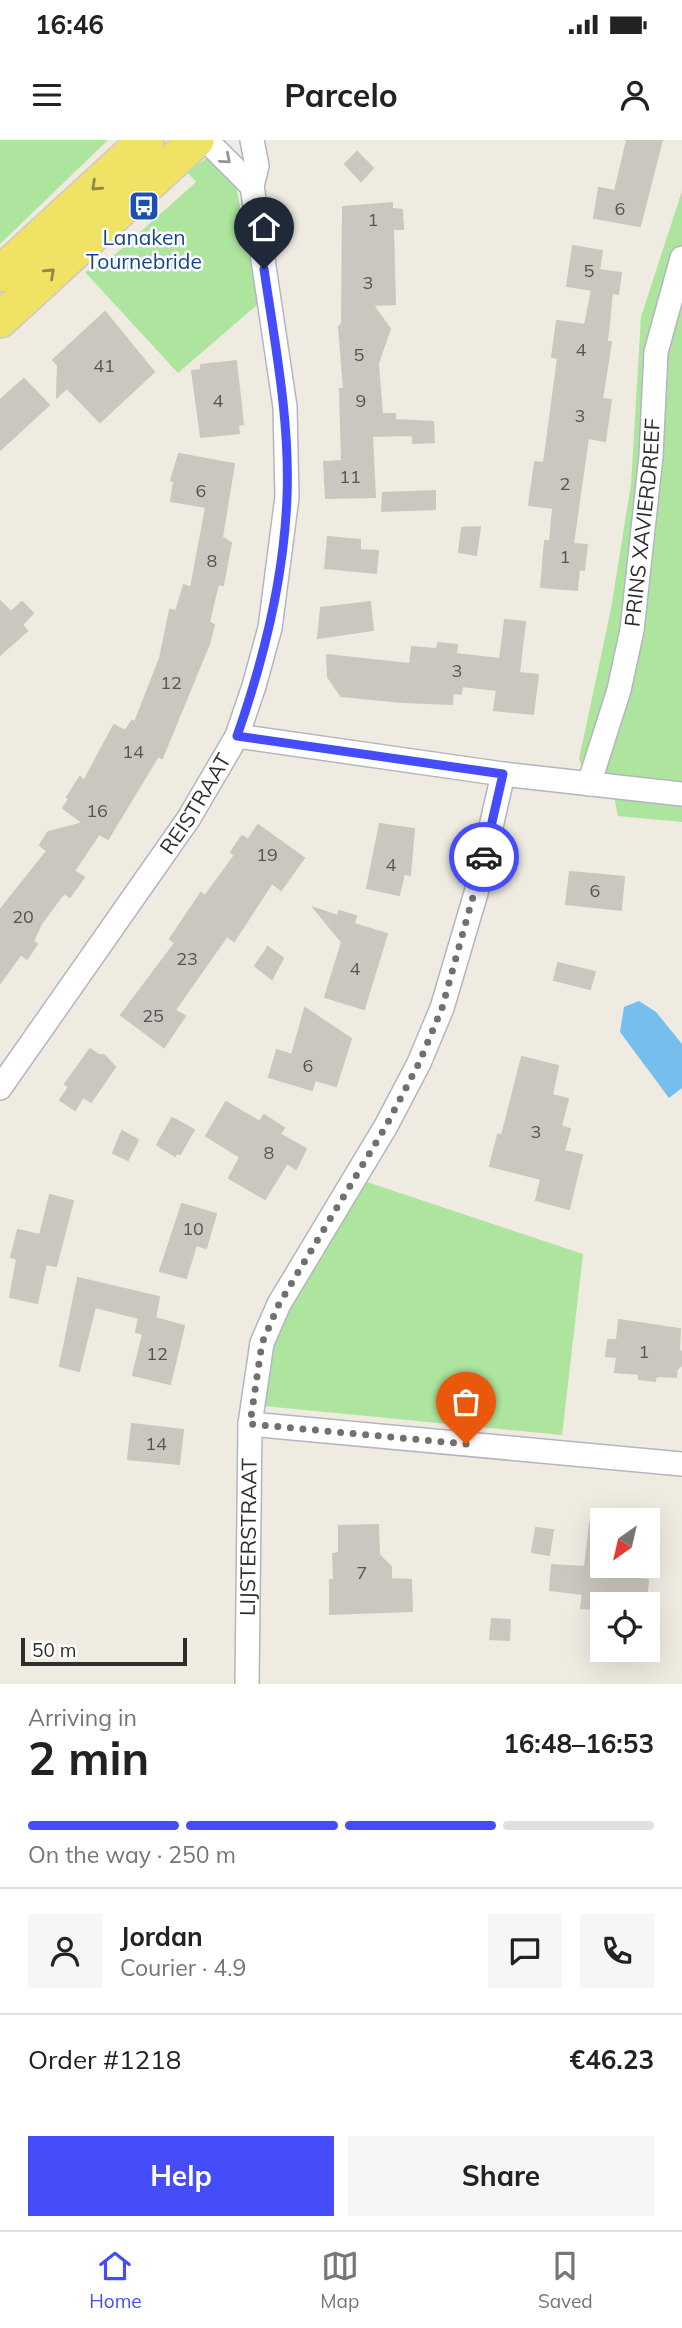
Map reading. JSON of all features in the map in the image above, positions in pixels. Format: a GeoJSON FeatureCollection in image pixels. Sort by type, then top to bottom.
{"type":"FeatureCollection","features":[{"type":"Feature","properties":{"kind":"main road"},"geometry":{"type":"LineString","coordinates":[[0,274],[146,140]]}},
{"type":"Feature","properties":{"kind":"main road"},"geometry":{"type":"LineString","coordinates":[[0,320],[195,141]]}},
{"type":"Feature","properties":{"kind":"street","name":"REISTRAAT"},"geometry":{"type":"LineString","coordinates":[[0,1088],[190,818],[237,736],[270,628],[287,497],[285,407],[252,186],[257,166],[252,140]]}},
{"type":"Feature","properties":{"kind":"street"},"geometry":{"type":"LineString","coordinates":[[195,141],[211,145],[252,186]]}},
{"type":"Feature","properties":{"kind":"street","name":"PRINS XAVIERDREEF"},"geometry":{"type":"LineString","coordinates":[[589,784],[618,690],[632,630],[650,456],[656,352],[682,258]]}},
{"type":"Feature","properties":{"kind":"street"},"geometry":{"type":"LineString","coordinates":[[237,736],[503,774],[682,794]]}},
{"type":"Feature","properties":{"kind":"street","name":"LIJSTERSTRAAT"},"geometry":{"type":"LineString","coordinates":[[247,1684],[250,1424],[262,1343],[279,1304],[386,1126],[419,1063],[442,1008],[476,893],[503,774]]}},
{"type":"Feature","properties":{"kind":"street"},"geometry":{"type":"LineString","coordinates":[[250,1424],[682,1464]]}},
{"type":"Feature","properties":{"kind":"green space"},"geometry":{"type":"Polygon","coordinates":[[[0,140],[108,140],[0,244],[0,140]]]}},
{"type":"Feature","properties":{"kind":"green space"},"geometry":{"type":"Polygon","coordinates":[[[207,158],[221,165],[235,180],[258,304],[178,373],[85,272],[109,260],[196,182],[187,172],[207,158]]]}},
{"type":"Feature","properties":{"kind":"green space"},"geometry":{"type":"Polygon","coordinates":[[[682,191],[682,822],[618,816],[612,787],[589,784],[579,759],[611,609],[631,484],[641,317],[682,191]]]}},
{"type":"Feature","properties":{"kind":"green space"},"geometry":{"type":"Polygon","coordinates":[[[367,1182],[583,1254],[562,1435],[264,1406],[275,1336],[293,1299],[367,1182]]]}},
{"type":"Feature","properties":{"kind":"water"},"geometry":{"type":"Polygon","coordinates":[[[639,1001],[656,1012],[682,1044],[682,1088],[669,1098],[620,1032],[624,1007],[639,1001]]]}},
{"type":"Feature","properties":{"kind":"building"},"geometry":{"type":"Polygon","coordinates":[[[627,140],[662,140],[640,226],[594,218],[599,188],[615,191],[627,140]]]}},
{"type":"Feature","properties":{"kind":"building"},"geometry":{"type":"Polygon","coordinates":[[[357,152],[373,168],[361,181],[345,164],[357,152]]]}},
{"type":"Feature","properties":{"kind":"building"},"geometry":{"type":"Polygon","coordinates":[[[392,203],[392,209],[402,210],[403,229],[393,229],[395,304],[373,305],[390,329],[378,363],[382,414],[395,414],[395,420],[433,422],[434,442],[413,443],[413,435],[372,436],[375,497],[326,498],[324,462],[342,461],[340,389],[344,389],[339,327],[342,323],[343,207],[392,203]]]}},
{"type":"Feature","properties":{"kind":"building"},"geometry":{"type":"Polygon","coordinates":[[[573,246],[602,251],[599,270],[621,273],[618,294],[612,293],[607,342],[611,342],[602,399],[611,400],[605,441],[588,438],[573,544],[587,545],[584,570],[579,569],[577,590],[541,587],[545,541],[550,541],[553,508],[529,505],[535,462],[544,463],[558,358],[552,357],[557,321],[585,325],[592,290],[567,286],[573,246]]]}},
{"type":"Feature","properties":{"kind":"building"},"geometry":{"type":"Polygon","coordinates":[[[105,312],[154,372],[100,422],[67,388],[57,397],[58,365],[53,360],[105,312]]]}},
{"type":"Feature","properties":{"kind":"building"},"geometry":{"type":"Polygon","coordinates":[[[236,361],[243,424],[238,425],[239,433],[201,437],[192,371],[201,370],[201,365],[236,361]]]}},
{"type":"Feature","properties":{"kind":"building"},"geometry":{"type":"Polygon","coordinates":[[[24,379],[49,405],[0,450],[0,400],[24,379]]]}},
{"type":"Feature","properties":{"kind":"building"},"geometry":{"type":"Polygon","coordinates":[[[179,454],[234,464],[222,537],[231,543],[223,585],[218,584],[209,622],[214,625],[209,644],[162,758],[158,756],[108,839],[99,834],[74,871],[84,877],[70,897],[64,893],[41,924],[33,941],[37,944],[27,959],[21,954],[0,983],[0,910],[47,851],[40,845],[48,832],[83,823],[63,808],[69,799],[67,797],[80,777],[84,781],[114,725],[125,731],[132,721],[135,722],[160,658],[170,610],[176,611],[184,585],[191,588],[206,507],[171,501],[174,482],[171,480],[179,454]]]}},
{"type":"Feature","properties":{"kind":"building"},"geometry":{"type":"Polygon","coordinates":[[[435,491],[435,509],[382,511],[383,493],[435,491]]]}},
{"type":"Feature","properties":{"kind":"building"},"geometry":{"type":"Polygon","coordinates":[[[480,527],[476,555],[459,552],[462,528],[480,527]]]}},
{"type":"Feature","properties":{"kind":"building"},"geometry":{"type":"Polygon","coordinates":[[[328,537],[360,540],[360,550],[378,551],[376,573],[325,568],[328,537]]]}},
{"type":"Feature","properties":{"kind":"building"},"geometry":{"type":"Polygon","coordinates":[[[0,601],[11,612],[22,602],[33,613],[22,625],[27,631],[0,655],[0,601]]]}},
{"type":"Feature","properties":{"kind":"building"},"geometry":{"type":"Polygon","coordinates":[[[370,602],[373,630],[318,638],[321,608],[370,602]]]}},
{"type":"Feature","properties":{"kind":"building"},"geometry":{"type":"Polygon","coordinates":[[[505,620],[525,622],[519,673],[538,675],[533,714],[494,710],[497,690],[462,686],[461,694],[453,693],[452,704],[402,702],[341,696],[328,677],[327,655],[410,664],[412,647],[437,649],[438,643],[457,645],[456,654],[500,659],[505,620]]]}},
{"type":"Feature","properties":{"kind":"building"},"geometry":{"type":"Polygon","coordinates":[[[380,824],[414,829],[410,875],[404,874],[399,895],[367,888],[380,824]]]}},
{"type":"Feature","properties":{"kind":"building"},"geometry":{"type":"Polygon","coordinates":[[[258,825],[304,858],[281,890],[272,883],[234,941],[227,936],[175,1010],[185,1016],[164,1047],[121,1015],[175,943],[170,939],[201,893],[205,896],[235,855],[231,852],[242,836],[248,840],[258,825]]]}},
{"type":"Feature","properties":{"kind":"building"},"geometry":{"type":"Polygon","coordinates":[[[570,872],[624,877],[621,910],[566,904],[570,872]]]}},
{"type":"Feature","properties":{"kind":"building"},"geometry":{"type":"Polygon","coordinates":[[[314,908],[338,916],[339,911],[356,916],[354,924],[387,934],[364,1009],[325,997],[342,942],[314,908]]]}},
{"type":"Feature","properties":{"kind":"building"},"geometry":{"type":"Polygon","coordinates":[[[268,947],[283,958],[272,979],[255,966],[268,947]]]}},
{"type":"Feature","properties":{"kind":"building"},"geometry":{"type":"Polygon","coordinates":[[[558,963],[595,972],[590,989],[554,980],[558,963]]]}},
{"type":"Feature","properties":{"kind":"building"},"geometry":{"type":"Polygon","coordinates":[[[305,1008],[351,1039],[336,1086],[315,1080],[312,1090],[269,1077],[277,1050],[292,1055],[305,1008]]]}},
{"type":"Feature","properties":{"kind":"building"},"geometry":{"type":"Polygon","coordinates":[[[90,1049],[104,1055],[115,1067],[91,1102],[83,1097],[75,1110],[60,1100],[69,1087],[65,1084],[90,1049]]]}},
{"type":"Feature","properties":{"kind":"building"},"geometry":{"type":"Polygon","coordinates":[[[522,1057],[558,1066],[552,1095],[568,1099],[561,1126],[570,1129],[564,1151],[582,1155],[569,1209],[536,1200],[541,1179],[490,1166],[498,1135],[502,1135],[522,1057]]]}},
{"type":"Feature","properties":{"kind":"building"},"geometry":{"type":"Polygon","coordinates":[[[226,1102],[260,1122],[264,1115],[284,1128],[280,1134],[306,1149],[296,1169],[287,1163],[265,1199],[229,1178],[240,1157],[206,1136],[226,1102]]]}},
{"type":"Feature","properties":{"kind":"building"},"geometry":{"type":"Polygon","coordinates":[[[172,1118],[194,1130],[180,1154],[175,1156],[157,1145],[172,1118]]]}},
{"type":"Feature","properties":{"kind":"building"},"geometry":{"type":"Polygon","coordinates":[[[122,1131],[138,1140],[128,1160],[113,1153],[122,1131]]]}},
{"type":"Feature","properties":{"kind":"building"},"geometry":{"type":"Polygon","coordinates":[[[50,1195],[73,1201],[56,1266],[46,1264],[37,1303],[10,1297],[17,1259],[11,1257],[18,1230],[40,1235],[50,1195]]]}},
{"type":"Feature","properties":{"kind":"building"},"geometry":{"type":"Polygon","coordinates":[[[182,1204],[216,1214],[206,1248],[196,1245],[186,1278],[160,1271],[182,1204]]]}},
{"type":"Feature","properties":{"kind":"building"},"geometry":{"type":"Polygon","coordinates":[[[78,1278],[159,1297],[155,1318],[184,1326],[170,1384],[133,1375],[143,1334],[136,1332],[139,1318],[95,1307],[79,1371],[60,1366],[78,1278]]]}},
{"type":"Feature","properties":{"kind":"building"},"geometry":{"type":"Polygon","coordinates":[[[619,1320],[680,1329],[679,1350],[682,1353],[682,1365],[677,1369],[676,1377],[656,1376],[655,1381],[639,1379],[639,1374],[615,1372],[617,1357],[606,1356],[608,1340],[617,1340],[619,1320]]]}},
{"type":"Feature","properties":{"kind":"building"},"geometry":{"type":"Polygon","coordinates":[[[132,1424],[183,1430],[179,1464],[128,1459],[132,1424]]]}},
{"type":"Feature","properties":{"kind":"building"},"geometry":{"type":"Polygon","coordinates":[[[590,1523],[590,1578],[648,1580],[647,1592],[590,1592],[590,1609],[581,1608],[583,1594],[550,1590],[552,1565],[585,1567],[590,1523]]]}},
{"type":"Feature","properties":{"kind":"building"},"geometry":{"type":"Polygon","coordinates":[[[378,1525],[379,1555],[391,1567],[391,1579],[411,1580],[412,1611],[330,1614],[330,1580],[334,1580],[333,1554],[339,1553],[339,1526],[378,1525]]]}},
{"type":"Feature","properties":{"kind":"building"},"geometry":{"type":"Polygon","coordinates":[[[536,1528],[553,1530],[549,1555],[532,1552],[536,1528]]]}},
{"type":"Feature","properties":{"kind":"building"},"geometry":{"type":"Polygon","coordinates":[[[492,1619],[510,1620],[509,1640],[490,1639],[492,1619]]]}},
{"type":"Feature","properties":{"kind":"way so far"},"geometry":{"type":"LineString","coordinates":[[466,1444],[250,1424],[262,1343],[279,1304],[386,1126],[419,1063],[442,1008],[484,857]]}},
{"type":"Feature","properties":{"kind":"place","name":"Lanaken Tournebride"},"geometry":{"type":"Point","coordinates":[144,206]}},
{"type":"Feature","properties":{"kind":"route"},"geometry":{"type":"LineString","coordinates":[[264,269],[285,407],[287,497],[270,628],[237,736],[503,774],[484,857]]}}]}
